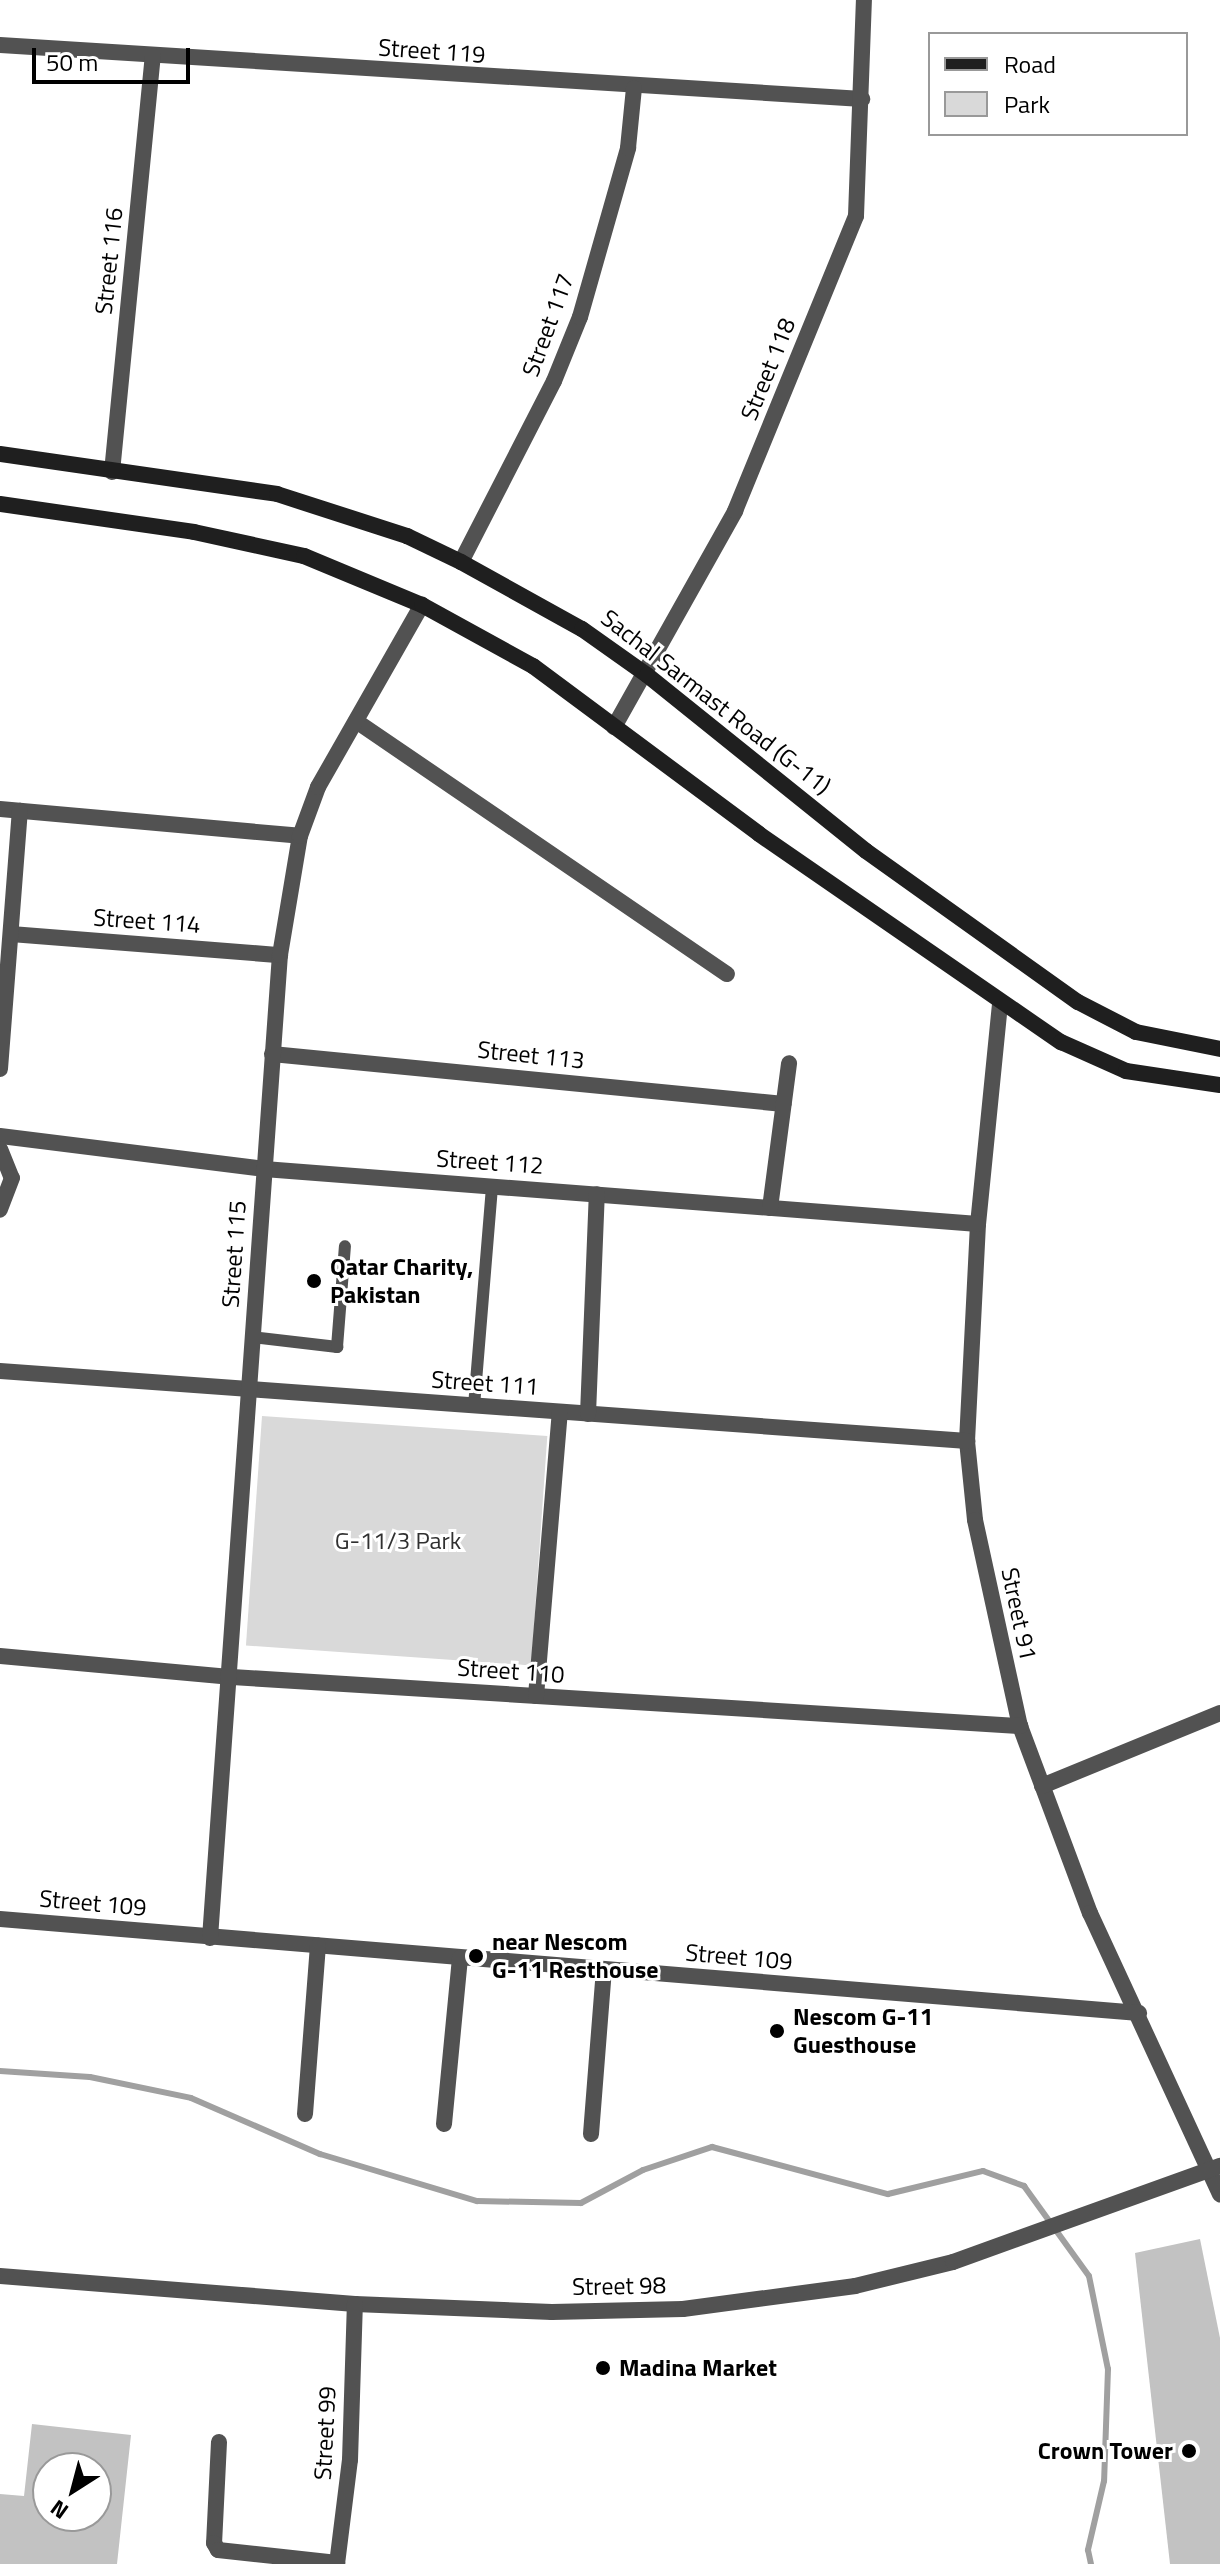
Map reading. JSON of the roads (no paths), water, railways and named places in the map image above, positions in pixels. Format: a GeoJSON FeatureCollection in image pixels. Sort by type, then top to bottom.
{"type":"FeatureCollection","features":[{"type":"Feature","properties":{"kind":"main road","name":"Sachal Sarmast Road (G-11)"},"geometry":{"type":"LineString","coordinates":[[0,454],[277,494],[407,536],[461,562],[582,629],[647,675],[866,851],[1078,1002],[1136,1032],[1220,1049]]}},
{"type":"Feature","properties":{"kind":"main road"},"geometry":{"type":"LineString","coordinates":[[0,504],[194,532],[304,556],[422,605],[533,666],[1000,1004],[1061,1042],[1126,1071],[1220,1085]]}},
{"type":"Feature","properties":{"kind":"street","name":"Street 118"},"geometry":{"type":"LineString","coordinates":[[614,727],[647,675],[735,511],[856,216],[864,0]]}},
{"type":"Feature","properties":{"kind":"street","name":"Street 119"},"geometry":{"type":"LineString","coordinates":[[0,45],[634,88],[862,99]]}},
{"type":"Feature","properties":{"kind":"street","name":"Street 116"},"geometry":{"type":"LineString","coordinates":[[112,472],[153,56]]}},
{"type":"Feature","properties":{"kind":"street","name":"Street 117"},"geometry":{"type":"LineString","coordinates":[[461,562],[554,381],[580,317],[617,192],[634,88]]}},
{"type":"Feature","properties":{"kind":"street","name":"Street 115"},"geometry":{"type":"LineString","coordinates":[[210,1938],[232,1677],[252,1337],[280,955],[300,836],[318,787],[422,605]]}},
{"type":"Feature","properties":{"kind":"street"},"geometry":{"type":"LineString","coordinates":[[356,721],[727,974]]}},
{"type":"Feature","properties":{"kind":"street"},"geometry":{"type":"LineString","coordinates":[[0,809],[300,836]]}},
{"type":"Feature","properties":{"kind":"street"},"geometry":{"type":"LineString","coordinates":[[0,1069],[20,811]]}},
{"type":"Feature","properties":{"kind":"street","name":"Street 114"},"geometry":{"type":"LineString","coordinates":[[11,934],[280,955]]}},
{"type":"Feature","properties":{"kind":"street","name":"Street 91"},"geometry":{"type":"LineString","coordinates":[[1000,1004],[978,1224],[967,1441],[975,1520],[1020,1726],[1090,1913],[1216,2168],[1220,2194]]}},
{"type":"Feature","properties":{"kind":"street","name":"Street 113"},"geometry":{"type":"LineString","coordinates":[[272,1054],[784,1104]]}},
{"type":"Feature","properties":{"kind":"street"},"geometry":{"type":"LineString","coordinates":[[770,1208],[789,1063]]}},
{"type":"Feature","properties":{"kind":"street","name":"Street 112"},"geometry":{"type":"LineString","coordinates":[[0,1136],[264,1169],[978,1224]]}},
{"type":"Feature","properties":{"kind":"street"},"geometry":{"type":"LineString","coordinates":[[0,1149],[12,1178],[0,1210]]}},
{"type":"Feature","properties":{"kind":"street"},"geometry":{"type":"LineString","coordinates":[[588,1414],[597,1194]]}},
{"type":"Feature","properties":{"kind":"street","name":"Street 111"},"geometry":{"type":"LineString","coordinates":[[0,1371],[967,1441]]}},
{"type":"Feature","properties":{"kind":"street"},"geometry":{"type":"LineString","coordinates":[[536,1696],[560,1412]]}},
{"type":"Feature","properties":{"kind":"street","name":"Street 110"},"geometry":{"type":"LineString","coordinates":[[0,1656],[232,1677],[1020,1726]]}},
{"type":"Feature","properties":{"kind":"street"},"geometry":{"type":"LineString","coordinates":[[1042,1786],[1220,1713]]}},
{"type":"Feature","properties":{"kind":"street","name":"Street 109"},"geometry":{"type":"LineString","coordinates":[[0,1919],[1139,2013]]}},
{"type":"Feature","properties":{"kind":"street"},"geometry":{"type":"LineString","coordinates":[[305,2114],[318,1946]]}},
{"type":"Feature","properties":{"kind":"street"},"geometry":{"type":"LineString","coordinates":[[444,2124],[460,1958]]}},
{"type":"Feature","properties":{"kind":"street"},"geometry":{"type":"LineString","coordinates":[[591,2134],[604,1970]]}},
{"type":"Feature","properties":{"kind":"street","name":"Street 98"},"geometry":{"type":"LineString","coordinates":[[0,2276],[355,2304],[552,2312],[683,2309],[855,2286],[953,2262],[1216,2168]]}},
{"type":"Feature","properties":{"kind":"street","name":"Street 99"},"geometry":{"type":"LineString","coordinates":[[337,2563],[350,2460],[355,2304]]}},
{"type":"Feature","properties":{"kind":"street"},"geometry":{"type":"LineString","coordinates":[[219,2442],[214,2543],[218,2550],[337,2563]]}},
{"type":"Feature","properties":{"kind":"lane"},"geometry":{"type":"LineString","coordinates":[[474,1406],[492,1186]]}},
{"type":"Feature","properties":{"kind":"lane"},"geometry":{"type":"LineString","coordinates":[[252,1337],[337,1347],[345,1246]]}},
{"type":"Feature","properties":{"kind":"waterway"},"geometry":{"type":"LineString","coordinates":[[0,2071],[90,2077],[191,2098],[320,2154],[477,2201],[581,2203],[643,2170],[712,2147],[888,2194],[983,2171],[1024,2186],[1089,2276],[1108,2369],[1104,2481],[1088,2550],[1091,2564]]}},
{"type":"Feature","properties":{"kind":"place","name":"Qatar Charity, Pakistan"},"geometry":{"type":"Point","coordinates":[314,1281]}},
{"type":"Feature","properties":{"kind":"place","name":"near Nescom G-11 Resthouse"},"geometry":{"type":"Point","coordinates":[476,1956]}},
{"type":"Feature","properties":{"kind":"place","name":"Nescom G-11 Guesthouse"},"geometry":{"type":"Point","coordinates":[777,2031]}},
{"type":"Feature","properties":{"kind":"place","name":"Madina Market"},"geometry":{"type":"Point","coordinates":[603,2368]}},
{"type":"Feature","properties":{"kind":"place","name":"Crown Tower"},"geometry":{"type":"Point","coordinates":[1189,2451]}},
{"type":"Feature","properties":{"kind":"park label","name":"G-11/3 Park"},"geometry":{"type":"Point","coordinates":[398,1541]}}]}
